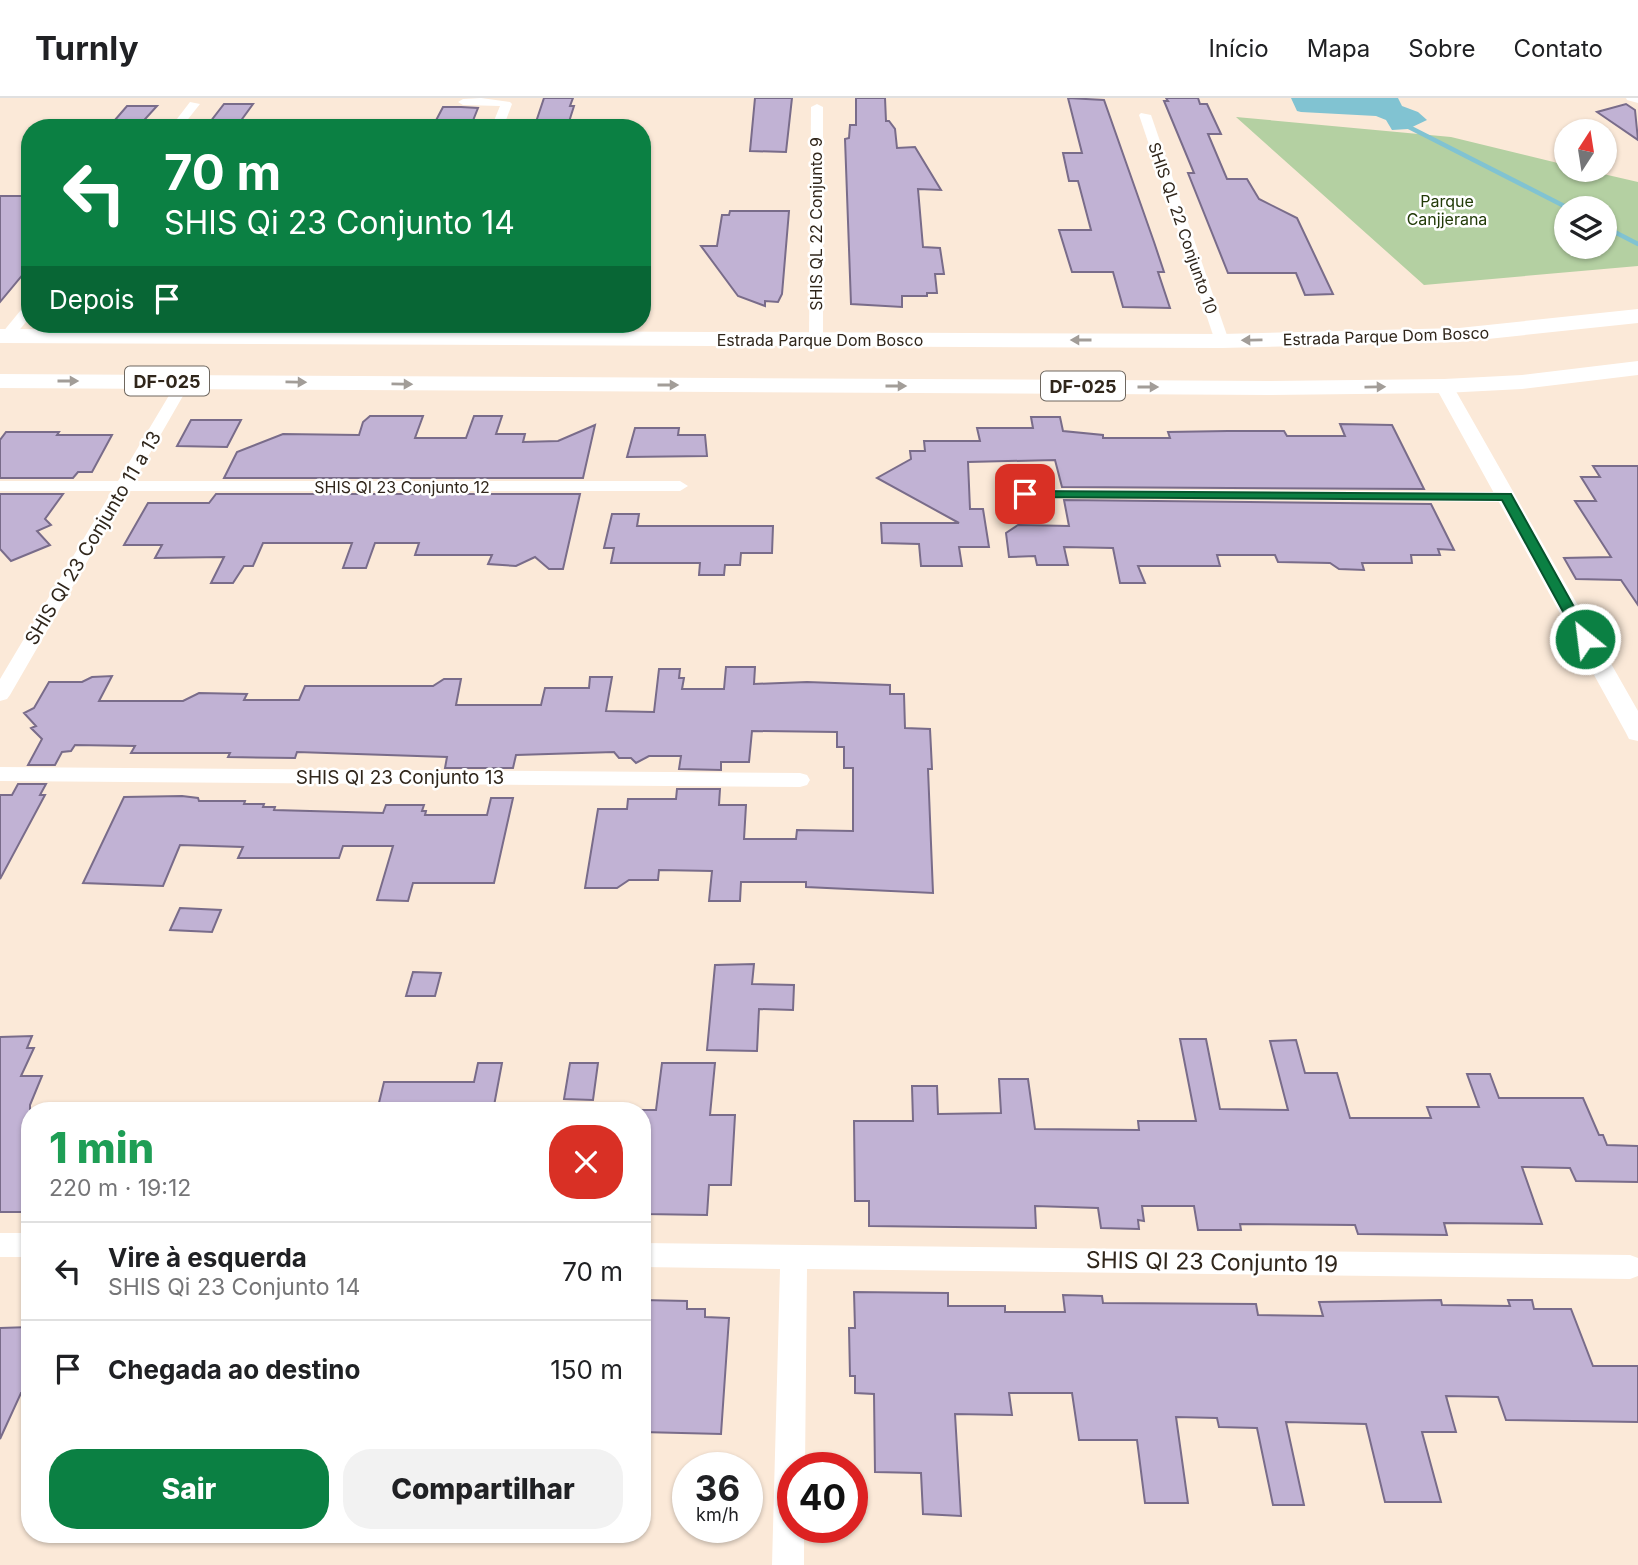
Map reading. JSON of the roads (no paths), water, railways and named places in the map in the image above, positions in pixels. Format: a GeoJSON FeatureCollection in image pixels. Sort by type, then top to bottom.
{"type":"FeatureCollection","features":[{"type":"Feature","properties":{"kind":"main road","name":"Estrada Parque Dom Bosco"},"geometry":{"type":"LineString","coordinates":[[454,333],[673,340],[1223,341],[1460,335],[1638,316]]}},
{"type":"Feature","properties":{"kind":"main road"},"geometry":{"type":"LineString","coordinates":[[1522,382],[1591,362],[1596,348],[1595,328],[1638,322]]}},
{"type":"Feature","properties":{"kind":"main road"},"geometry":{"type":"LineString","coordinates":[[1539,327],[1560,332],[1624,359],[1638,362]]}},
{"type":"Feature","properties":{"kind":"main road","name":"Estrada Parque Dom Bosco"},"geometry":{"type":"LineString","coordinates":[[4,336],[249,333]]}},
{"type":"Feature","properties":{"kind":"main road"},"geometry":{"type":"LineString","coordinates":[[526,385],[570,379],[591,368],[596,359],[596,350],[588,345],[559,338]]}},
{"type":"Feature","properties":{"kind":"main road"},"geometry":{"type":"LineString","coordinates":[[636,385],[624,375],[621,368],[622,359],[630,350],[641,345],[673,340]]}},
{"type":"Feature","properties":{"kind":"main road","name":"DF-025"},"geometry":{"type":"LineString","coordinates":[[0,381],[526,385],[1444,386],[1522,382],[1638,368]]}},
{"type":"Feature","properties":{"kind":"street"},"geometry":{"type":"LineString","coordinates":[[1631,98],[1638,100]]}},
{"type":"Feature","properties":{"kind":"street"},"geometry":{"type":"LineString","coordinates":[[463,102],[489,101],[506,104],[500,119]]}},
{"type":"Feature","properties":{"kind":"street"},"geometry":{"type":"LineString","coordinates":[[182,119],[194,104]]}},
{"type":"Feature","properties":{"kind":"street","name":"SHIS QL 22 Conjunto 9"},"geometry":{"type":"LineString","coordinates":[[816,340],[817,107]]}},
{"type":"Feature","properties":{"kind":"street","name":"SHIS QL 22 Conjunto 10"},"geometry":{"type":"LineString","coordinates":[[1145,115],[1223,341]]}},
{"type":"Feature","properties":{"kind":"street"},"geometry":{"type":"LineString","coordinates":[[4,336],[21,318]]}},
{"type":"Feature","properties":{"kind":"street","name":"SHIS QI 23 Conjunto 11 a 13"},"geometry":{"type":"LineString","coordinates":[[0,695],[184,382]]}},
{"type":"Feature","properties":{"kind":"street"},"geometry":{"type":"LineString","coordinates":[[1444,386],[1638,733]]}},
{"type":"Feature","properties":{"kind":"street","name":"SHIS QI 23 Conjunto 12"},"geometry":{"type":"LineString","coordinates":[[0,486],[680,486]]}},
{"type":"Feature","properties":{"kind":"street"},"geometry":{"type":"LineString","coordinates":[[1025,494],[1506,497]]}},
{"type":"Feature","properties":{"kind":"street","name":"SHIS QI 23 Conjunto 13"},"geometry":{"type":"LineString","coordinates":[[0,774],[800,780]]}},
{"type":"Feature","properties":{"kind":"street"},"geometry":{"type":"LineString","coordinates":[[0,1245],[21,1245]]}},
{"type":"Feature","properties":{"kind":"street","name":"SHIS QI 23 Conjunto 19"},"geometry":{"type":"LineString","coordinates":[[651,1255],[1630,1268]]}},
{"type":"Feature","properties":{"kind":"street"},"geometry":{"type":"LineString","coordinates":[[788,1565],[794,1257]]}},
{"type":"Feature","properties":{"kind":"water"},"geometry":{"type":"Polygon","coordinates":[[[1291,98],[1398,98],[1402,106],[1418,112],[1427,120],[1408,129],[1392,130],[1386,120],[1376,116],[1297,111],[1291,98]]]}},
{"type":"Feature","properties":{"kind":"waterway"},"geometry":{"type":"LineString","coordinates":[[1403,124],[1554,201]]}},
{"type":"Feature","properties":{"kind":"waterway"},"geometry":{"type":"LineString","coordinates":[[1617,233],[1638,244]]}},
{"type":"Feature","properties":{"kind":"park label","name":"Parque Canjjerana"},"geometry":{"type":"Point","coordinates":[1447,210]}}]}
